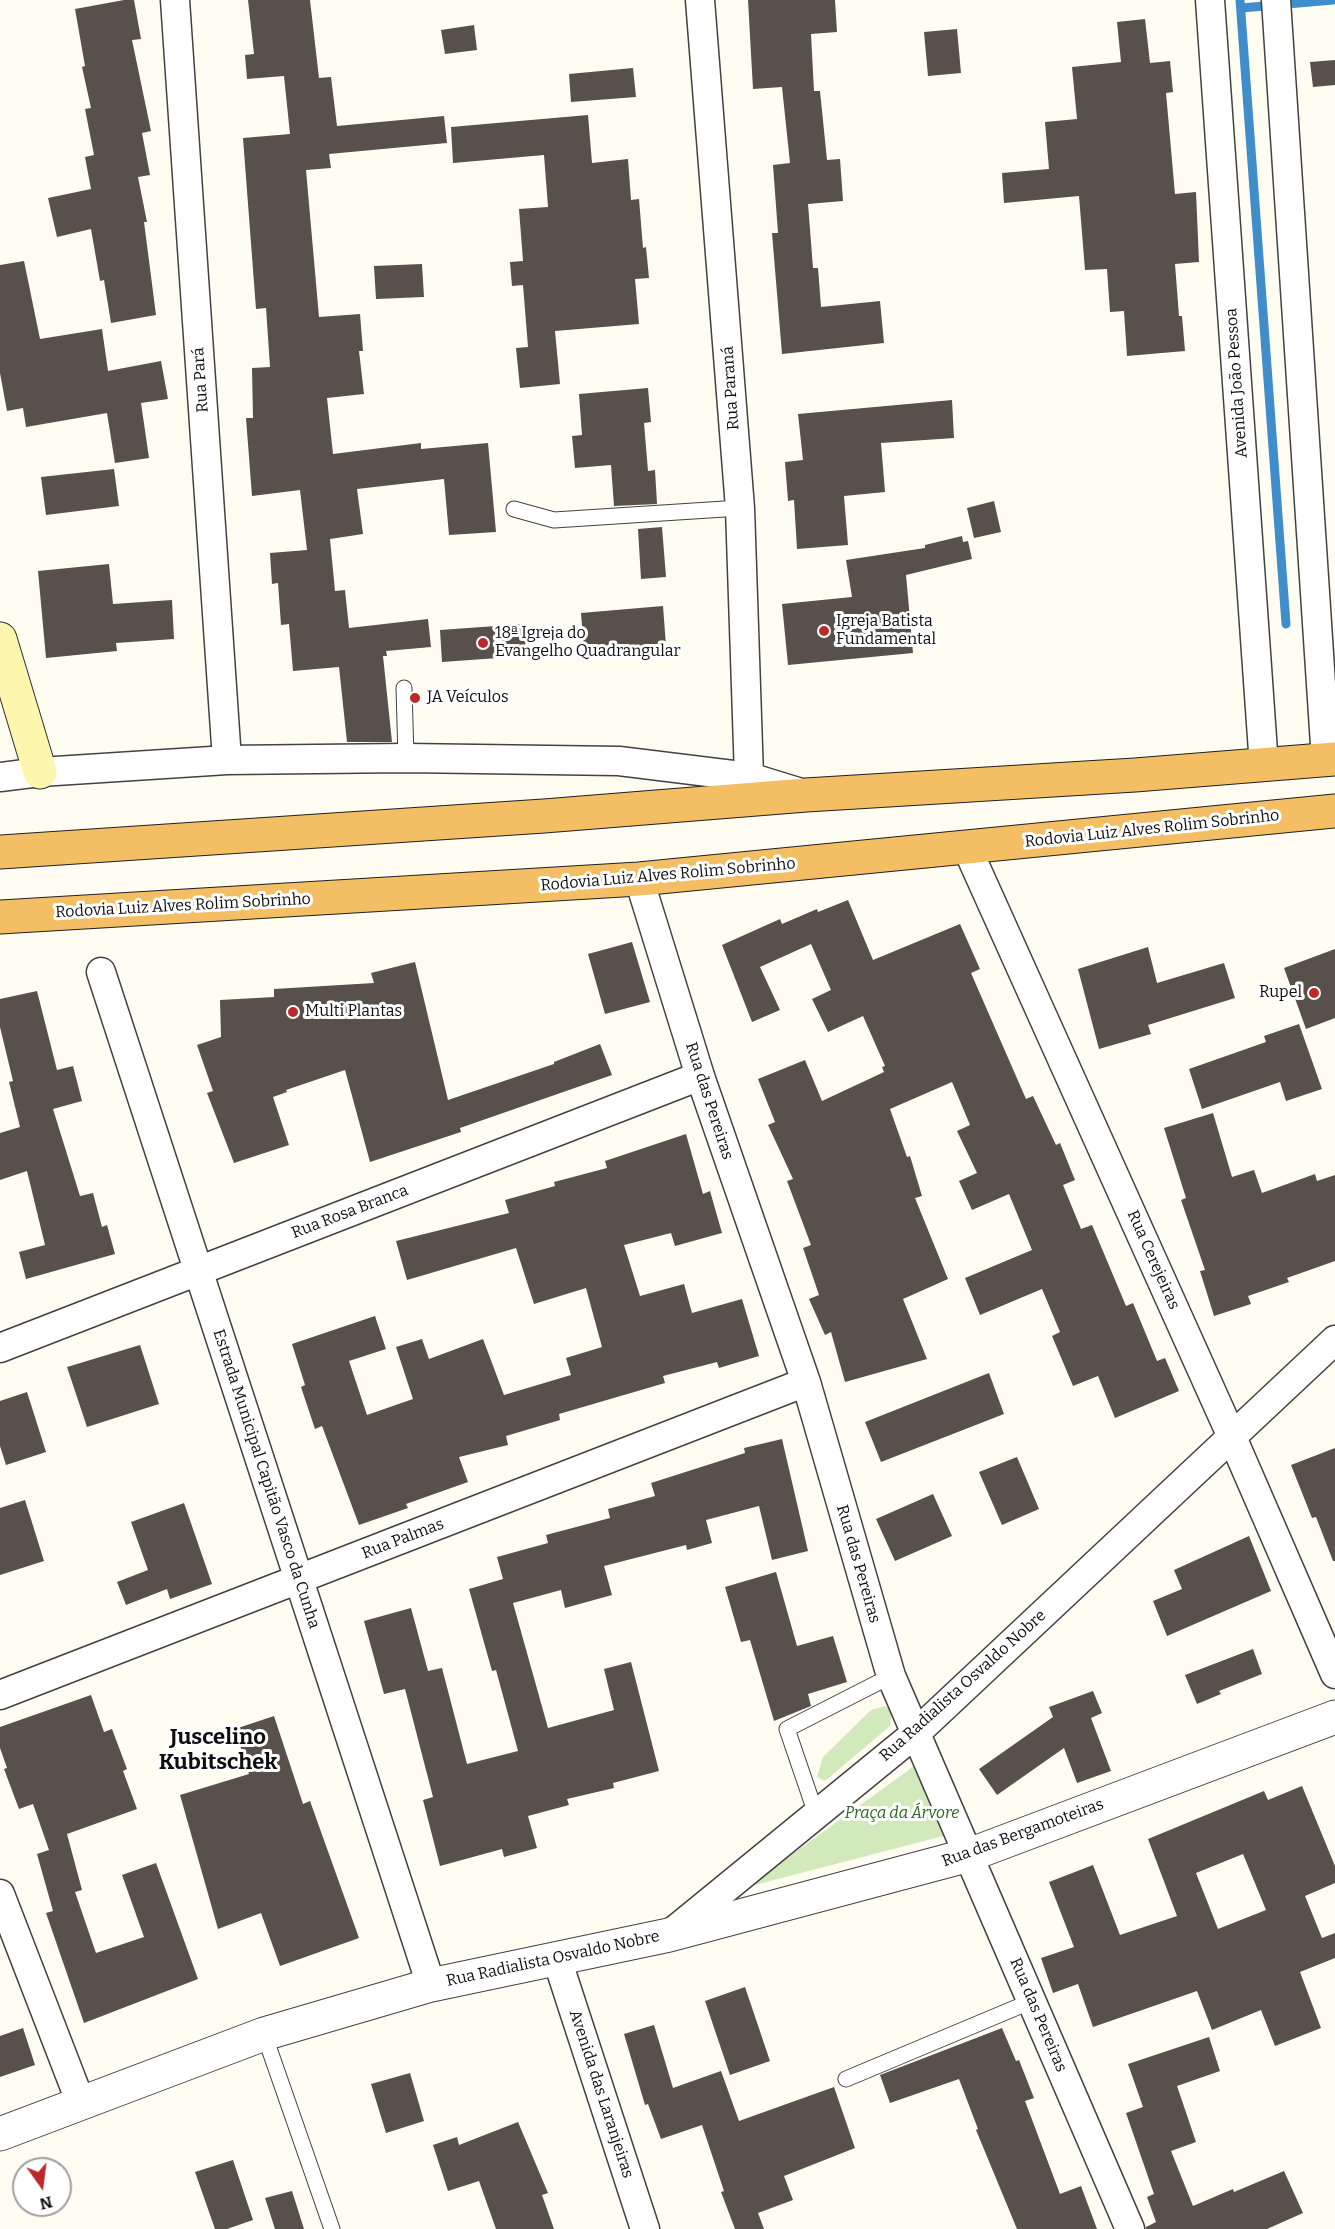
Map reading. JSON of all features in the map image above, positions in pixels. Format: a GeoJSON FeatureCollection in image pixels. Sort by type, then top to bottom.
{"type":"FeatureCollection","features":[{"type":"Feature","properties":{"kind":"highway"},"geometry":{"type":"LineString","coordinates":[[0,852],[544,816],[806,795],[1264,766],[1330,759]]}},
{"type":"Feature","properties":{"kind":"highway","name":"Rodovia Luiz Alves Rolim Sobrinho"},"geometry":{"type":"LineString","coordinates":[[0,917],[639,879],[1335,811]]}},
{"type":"Feature","properties":{"kind":"main road"},"geometry":{"type":"LineString","coordinates":[[0,639],[40,772]]}},
{"type":"Feature","properties":{"kind":"street","name":"Rua Pará"},"geometry":{"type":"LineString","coordinates":[[175,0],[227,760]]}},
{"type":"Feature","properties":{"kind":"street","name":"Rua Paraná"},"geometry":{"type":"LineString","coordinates":[[700,0],[740,508],[749,777]]}},
{"type":"Feature","properties":{"kind":"street","name":"Avenida João Pessoa"},"geometry":{"type":"LineString","coordinates":[[1210,0],[1264,766]]}},
{"type":"Feature","properties":{"kind":"street"},"geometry":{"type":"LineString","coordinates":[[1275,0],[1330,759]]}},
{"type":"Feature","properties":{"kind":"street"},"geometry":{"type":"LineString","coordinates":[[0,777],[40,772],[227,760],[406,758],[619,761],[749,777],[806,795]]}},
{"type":"Feature","properties":{"kind":"street","name":"Rua Cerejeiras"},"geometry":{"type":"LineString","coordinates":[[967,848],[1232,1437],[1335,1674]]}},
{"type":"Feature","properties":{"kind":"street","name":"Rua das Pereiras"},"geometry":{"type":"LineString","coordinates":[[639,879],[700,1076],[806,1382],[891,1676],[1130,2229]]}},
{"type":"Feature","properties":{"kind":"street","name":"Estrada Municipal Capitão Vasco da Cunha"},"geometry":{"type":"LineString","coordinates":[[101,972],[431,1985]]}},
{"type":"Feature","properties":{"kind":"street","name":"Rua Rosa Branca"},"geometry":{"type":"LineString","coordinates":[[0,1348],[700,1076]]}},
{"type":"Feature","properties":{"kind":"street","name":"Rua Radialista Osvaldo Nobre"},"geometry":{"type":"LineString","coordinates":[[0,2134],[80,2101],[264,2034],[431,1985],[669,1935],[916,1733],[1335,1340]]}},
{"type":"Feature","properties":{"kind":"street","name":"Rua Palmas"},"geometry":{"type":"LineString","coordinates":[[0,1695],[806,1382]]}},
{"type":"Feature","properties":{"kind":"street","name":"Rua das Bergamoteiras"},"geometry":{"type":"LineString","coordinates":[[669,1935],[969,1856],[1335,1717]]}},
{"type":"Feature","properties":{"kind":"street"},"geometry":{"type":"LineString","coordinates":[[0,1894],[80,2101]]}},
{"type":"Feature","properties":{"kind":"street","name":"Avenida das Laranjeiras"},"geometry":{"type":"LineString","coordinates":[[557,1959],[645,2229]]}},
{"type":"Feature","properties":{"kind":"lane"},"geometry":{"type":"LineString","coordinates":[[514,509],[554,520],[740,508]]}},
{"type":"Feature","properties":{"kind":"lane"},"geometry":{"type":"LineString","coordinates":[[404,688],[406,758]]}},
{"type":"Feature","properties":{"kind":"lane"},"geometry":{"type":"LineString","coordinates":[[816,1814],[787,1729],[891,1676]]}},
{"type":"Feature","properties":{"kind":"lane"},"geometry":{"type":"LineString","coordinates":[[846,2079],[1032,2001]]}},
{"type":"Feature","properties":{"kind":"lane"},"geometry":{"type":"LineString","coordinates":[[264,2034],[332,2229]]}},
{"type":"Feature","properties":{"kind":"green space"},"geometry":{"type":"Polygon","coordinates":[[[885,1706],[892,1711],[890,1726],[825,1781],[817,1777],[823,1757],[871,1710],[885,1706]]]}},
{"type":"Feature","properties":{"kind":"green space","name":"Praça da Árvore"},"geometry":{"type":"Polygon","coordinates":[[[917,1764],[947,1835],[747,1887],[917,1764]]]}},
{"type":"Feature","properties":{"kind":"building"},"geometry":{"type":"Polygon","coordinates":[[[134,0],[141,39],[132,40],[151,131],[142,133],[150,175],[138,177],[147,222],[144,222],[156,315],[111,323],[104,280],[100,281],[91,229],[57,237],[48,198],[91,189],[85,157],[94,155],[85,109],[91,108],[82,67],[85,66],[75,9],[134,0]]]}},
{"type":"Feature","properties":{"kind":"building"},"geometry":{"type":"Polygon","coordinates":[[[248,0],[310,0],[319,78],[331,77],[337,126],[444,116],[447,143],[329,154],[331,168],[306,170],[319,317],[360,314],[363,351],[359,351],[364,394],[327,398],[333,454],[421,443],[421,449],[488,443],[496,532],[449,535],[444,479],[357,489],[363,534],[330,539],[335,591],[345,590],[349,628],[428,619],[431,647],[386,651],[387,656],[383,656],[392,742],[347,742],[339,667],[293,671],[289,624],[281,625],[278,583],[272,584],[270,553],[307,550],[300,490],[252,496],[246,418],[253,418],[252,368],[270,367],[266,308],[256,309],[243,138],[290,134],[284,76],[247,79],[245,55],[254,54],[248,0]]]}},
{"type":"Feature","properties":{"kind":"building"},"geometry":{"type":"Polygon","coordinates":[[[748,0],[835,0],[837,32],[811,34],[814,91],[820,91],[827,160],[840,159],[843,201],[808,204],[813,268],[818,268],[821,307],[880,301],[884,343],[782,354],[772,233],[778,233],[773,165],[790,163],[782,87],[753,89],[748,0]]]}},
{"type":"Feature","properties":{"kind":"building"},"geometry":{"type":"Polygon","coordinates":[[[1145,19],[1150,63],[1170,61],[1173,92],[1166,93],[1175,194],[1196,192],[1199,262],[1175,264],[1179,316],[1182,316],[1185,351],[1127,356],[1124,311],[1110,312],[1107,269],[1085,270],[1079,196],[1004,203],[1002,173],[1049,169],[1045,122],[1077,119],[1072,67],[1121,62],[1117,22],[1145,19]]]}},
{"type":"Feature","properties":{"kind":"building"},"geometry":{"type":"Polygon","coordinates":[[[474,25],[477,50],[445,54],[441,30],[474,25]]]}},
{"type":"Feature","properties":{"kind":"building"},"geometry":{"type":"Polygon","coordinates":[[[957,29],[961,73],[928,76],[924,32],[957,29]]]}},
{"type":"Feature","properties":{"kind":"building"},"geometry":{"type":"Polygon","coordinates":[[[1335,60],[1335,85],[1313,87],[1310,62],[1335,60]]]}},
{"type":"Feature","properties":{"kind":"building"},"geometry":{"type":"Polygon","coordinates":[[[633,68],[636,97],[571,102],[569,74],[633,68]]]}},
{"type":"Feature","properties":{"kind":"building"},"geometry":{"type":"Polygon","coordinates":[[[588,115],[592,163],[628,159],[631,200],[639,199],[643,248],[646,247],[649,278],[635,279],[639,324],[555,331],[560,384],[520,388],[516,348],[528,347],[523,285],[512,286],[510,262],[523,261],[519,209],[548,207],[544,155],[453,163],[451,127],[588,115]]]}},
{"type":"Feature","properties":{"kind":"building"},"geometry":{"type":"Polygon","coordinates":[[[24,261],[40,339],[102,329],[108,371],[161,361],[168,399],[141,403],[149,458],[115,463],[107,413],[26,427],[23,408],[7,411],[0,373],[0,265],[24,261]]]}},
{"type":"Feature","properties":{"kind":"building"},"geometry":{"type":"Polygon","coordinates":[[[422,264],[424,297],[376,299],[374,266],[422,264]]]}},
{"type":"Feature","properties":{"kind":"building"},"geometry":{"type":"Polygon","coordinates":[[[648,388],[651,422],[644,423],[648,471],[655,470],[657,504],[614,506],[611,465],[575,468],[572,436],[582,435],[579,394],[648,388]]]}},
{"type":"Feature","properties":{"kind":"building"},"geometry":{"type":"Polygon","coordinates":[[[952,400],[954,438],[881,443],[885,492],[844,496],[848,545],[797,549],[794,500],[788,501],[785,462],[803,460],[798,414],[952,400]]]}},
{"type":"Feature","properties":{"kind":"building"},"geometry":{"type":"Polygon","coordinates":[[[114,469],[119,506],[46,515],[41,477],[114,469]]]}},
{"type":"Feature","properties":{"kind":"building"},"geometry":{"type":"Polygon","coordinates":[[[994,501],[1001,532],[974,538],[967,508],[994,501]]]}},
{"type":"Feature","properties":{"kind":"building"},"geometry":{"type":"Polygon","coordinates":[[[662,527],[666,577],[641,579],[638,529],[662,527]]]}},
{"type":"Feature","properties":{"kind":"building"},"geometry":{"type":"Polygon","coordinates":[[[962,536],[963,542],[968,541],[972,559],[906,575],[913,653],[788,665],[782,604],[852,597],[846,560],[925,548],[925,545],[962,536]]]}},
{"type":"Feature","properties":{"kind":"building"},"geometry":{"type":"Polygon","coordinates":[[[109,564],[113,604],[172,600],[174,639],[116,643],[117,651],[46,658],[38,571],[109,564]]]}},
{"type":"Feature","properties":{"kind":"building"},"geometry":{"type":"Polygon","coordinates":[[[663,606],[666,646],[584,652],[581,613],[663,606]]]}},
{"type":"Feature","properties":{"kind":"building","name":"18ª Igreja do Evangelho Quadrangular"},"geometry":{"type":"Polygon","coordinates":[[[524,624],[526,656],[442,662],[440,630],[524,624]]]}},
{"type":"Feature","properties":{"kind":"building"},"geometry":{"type":"Polygon","coordinates":[[[848,900],[873,960],[960,924],[980,969],[971,973],[1026,1099],[1033,1096],[1056,1145],[1060,1143],[1075,1180],[1063,1185],[1081,1229],[1092,1225],[1126,1306],[1133,1303],[1157,1361],[1165,1358],[1179,1391],[1115,1418],[1098,1376],[1073,1386],[1052,1336],[1060,1332],[1042,1289],[980,1315],[965,1278],[1032,1250],[1009,1194],[972,1210],[959,1181],[977,1173],[957,1131],[970,1125],[952,1082],[890,1109],[907,1157],[910,1156],[922,1196],[915,1198],[948,1279],[903,1299],[927,1359],[845,1382],[831,1332],[825,1335],[809,1299],[819,1295],[803,1248],[811,1245],[787,1181],[793,1179],[768,1125],[775,1122],[758,1079],[805,1060],[822,1101],[884,1072],[882,1067],[885,1066],[863,1016],[828,1032],[812,999],[831,990],[811,944],[760,967],[780,1010],[752,1022],[722,945],[780,919],[782,924],[817,909],[818,912],[848,900]]]}},
{"type":"Feature","properties":{"kind":"building"},"geometry":{"type":"Polygon","coordinates":[[[632,942],[650,1002],[605,1014],[588,954],[632,942]]]}},
{"type":"Feature","properties":{"kind":"building"},"geometry":{"type":"Polygon","coordinates":[[[1148,947],[1157,983],[1224,963],[1235,998],[1148,1025],[1151,1034],[1099,1049],[1078,969],[1148,947]]]}},
{"type":"Feature","properties":{"kind":"building","name":"Rupel"},"geometry":{"type":"Polygon","coordinates":[[[1335,949],[1335,1018],[1306,1029],[1284,968],[1335,949]]]}},
{"type":"Feature","properties":{"kind":"building"},"geometry":{"type":"Polygon","coordinates":[[[415,962],[448,1100],[554,1064],[554,1062],[600,1044],[612,1075],[460,1128],[461,1132],[370,1162],[345,1070],[286,1090],[287,1092],[273,1097],[289,1145],[234,1163],[207,1093],[213,1091],[197,1045],[221,1037],[220,1000],[274,997],[274,989],[374,983],[371,973],[415,962]]]}},
{"type":"Feature","properties":{"kind":"building"},"geometry":{"type":"Polygon","coordinates":[[[37,991],[57,1070],[73,1066],[82,1101],[53,1109],[80,1196],[93,1193],[102,1227],[107,1225],[115,1254],[26,1279],[19,1252],[45,1245],[27,1171],[0,1180],[0,1133],[20,1127],[9,1082],[13,1081],[0,1027],[0,999],[37,991]]]}},
{"type":"Feature","properties":{"kind":"building"},"geometry":{"type":"Polygon","coordinates":[[[1299,1024],[1322,1089],[1286,1101],[1280,1082],[1202,1109],[1189,1069],[1266,1042],[1264,1036],[1299,1024]]]}},
{"type":"Feature","properties":{"kind":"building"},"geometry":{"type":"Polygon","coordinates":[[[1213,1113],[1232,1177],[1254,1170],[1262,1193],[1315,1174],[1317,1181],[1335,1175],[1335,1261],[1287,1278],[1289,1282],[1248,1296],[1251,1304],[1214,1316],[1200,1271],[1205,1270],[1181,1200],[1186,1198],[1164,1128],[1213,1113]]]}},
{"type":"Feature","properties":{"kind":"building"},"geometry":{"type":"Polygon","coordinates":[[[686,1134],[703,1194],[710,1191],[722,1233],[675,1246],[671,1233],[624,1245],[640,1296],[684,1284],[692,1313],[742,1299],[759,1356],[719,1368],[717,1362],[663,1376],[665,1383],[559,1414],[560,1420],[506,1436],[508,1445],[459,1457],[468,1482],[406,1504],[408,1508],[359,1525],[322,1426],[315,1429],[301,1387],[305,1385],[292,1344],[375,1316],[386,1349],[349,1361],[367,1415],[413,1399],[396,1347],[422,1339],[429,1359],[483,1339],[504,1395],[571,1375],[566,1358],[602,1347],[586,1288],[534,1304],[516,1248],[407,1280],[396,1241],[509,1213],[505,1200],[555,1186],[554,1182],[607,1168],[605,1161],[686,1134]]]}},
{"type":"Feature","properties":{"kind":"building"},"geometry":{"type":"Polygon","coordinates":[[[140,1345],[159,1404],[87,1427],[67,1367],[140,1345]]]}},
{"type":"Feature","properties":{"kind":"building"},"geometry":{"type":"Polygon","coordinates":[[[989,1373],[1004,1414],[881,1462],[865,1422],[989,1373]]]}},
{"type":"Feature","properties":{"kind":"building"},"geometry":{"type":"Polygon","coordinates":[[[27,1392],[46,1452],[6,1465],[0,1446],[0,1401],[27,1392]]]}},
{"type":"Feature","properties":{"kind":"building"},"geometry":{"type":"Polygon","coordinates":[[[782,1439],[808,1551],[772,1560],[759,1506],[706,1520],[712,1543],[687,1550],[686,1545],[604,1566],[612,1595],[565,1608],[561,1590],[513,1603],[548,1728],[614,1710],[604,1669],[631,1662],[659,1771],[613,1783],[614,1788],[567,1799],[569,1805],[528,1816],[537,1848],[504,1857],[502,1849],[440,1866],[423,1800],[433,1797],[405,1689],[384,1694],[364,1621],[411,1608],[428,1671],[442,1668],[467,1764],[518,1751],[496,1670],[492,1671],[469,1589],[503,1579],[497,1557],[548,1543],[546,1535],[610,1518],[608,1509],[655,1496],[651,1483],[745,1453],[744,1448],[782,1439]]]}},
{"type":"Feature","properties":{"kind":"building"},"geometry":{"type":"Polygon","coordinates":[[[1335,1448],[1335,1561],[1333,1561],[1316,1517],[1312,1518],[1291,1465],[1335,1448]]]}},
{"type":"Feature","properties":{"kind":"building"},"geometry":{"type":"Polygon","coordinates":[[[1017,1457],[1039,1509],[1002,1525],[979,1472],[1017,1457]]]}},
{"type":"Feature","properties":{"kind":"building"},"geometry":{"type":"Polygon","coordinates":[[[933,1494],[952,1536],[895,1561],[876,1519],[933,1494]]]}},
{"type":"Feature","properties":{"kind":"building"},"geometry":{"type":"Polygon","coordinates":[[[25,1500],[44,1561],[0,1575],[0,1508],[25,1500]]]}},
{"type":"Feature","properties":{"kind":"building"},"geometry":{"type":"Polygon","coordinates":[[[184,1503],[212,1584],[170,1599],[167,1589],[126,1605],[117,1582],[148,1570],[131,1522],[184,1503]]]}},
{"type":"Feature","properties":{"kind":"building"},"geometry":{"type":"Polygon","coordinates":[[[1249,1536],[1271,1591],[1167,1636],[1153,1601],[1182,1589],[1174,1570],[1249,1536]]]}},
{"type":"Feature","properties":{"kind":"building"},"geometry":{"type":"Polygon","coordinates":[[[776,1572],[797,1646],[833,1636],[847,1682],[808,1694],[811,1706],[774,1721],[750,1640],[741,1642],[725,1587],[776,1572]]]}},
{"type":"Feature","properties":{"kind":"building"},"geometry":{"type":"Polygon","coordinates":[[[1253,1649],[1262,1674],[1219,1691],[1221,1694],[1197,1704],[1185,1675],[1253,1649]]]}},
{"type":"Feature","properties":{"kind":"building"},"geometry":{"type":"Polygon","coordinates":[[[1093,1691],[1102,1713],[1091,1718],[1111,1771],[1077,1783],[1064,1748],[997,1795],[979,1769],[1053,1717],[1049,1707],[1093,1691]]]}},
{"type":"Feature","properties":{"kind":"building"},"geometry":{"type":"Polygon","coordinates":[[[91,1695],[104,1732],[112,1729],[127,1769],[123,1771],[137,1809],[67,1834],[82,1890],[75,1892],[96,1953],[144,1937],[122,1875],[156,1863],[198,1979],[84,2023],[46,1913],[53,1911],[37,1854],[49,1850],[33,1804],[19,1809],[4,1769],[7,1768],[0,1748],[0,1727],[91,1695]]]}},
{"type":"Feature","properties":{"kind":"building"},"geometry":{"type":"Polygon","coordinates":[[[274,1716],[303,1804],[310,1801],[359,1938],[280,1966],[261,1913],[218,1929],[180,1795],[249,1774],[235,1729],[274,1716]]]}},
{"type":"Feature","properties":{"kind":"building"},"geometry":{"type":"Polygon","coordinates":[[[1302,1786],[1335,1866],[1335,1883],[1305,1896],[1322,1938],[1335,1933],[1335,1958],[1300,1972],[1321,2028],[1275,2046],[1261,2010],[1212,2030],[1197,1991],[1093,2027],[1078,1984],[1053,1993],[1041,1958],[1074,1947],[1049,1882],[1093,1865],[1120,1935],[1177,1916],[1148,1839],[1264,1791],[1268,1800],[1302,1786]],[[1243,1854],[1196,1873],[1218,1929],[1266,1910],[1243,1854]]]}},
{"type":"Feature","properties":{"kind":"building"},"geometry":{"type":"Polygon","coordinates":[[[745,1987],[770,2061],[730,2075],[705,2001],[745,1987]]]}},
{"type":"Feature","properties":{"kind":"building"},"geometry":{"type":"Polygon","coordinates":[[[654,2025],[673,2088],[721,2071],[739,2121],[834,2087],[855,2148],[784,2176],[793,2200],[758,2213],[764,2229],[735,2229],[721,2192],[724,2191],[702,2125],[661,2139],[648,2104],[645,2105],[624,2034],[654,2025]]]}},
{"type":"Feature","properties":{"kind":"building"},"geometry":{"type":"Polygon","coordinates":[[[23,2028],[35,2065],[0,2077],[0,2036],[23,2028]]]}},
{"type":"Feature","properties":{"kind":"building"},"geometry":{"type":"Polygon","coordinates":[[[1002,2028],[1016,2061],[1019,2060],[1034,2098],[1025,2101],[1060,2194],[1081,2186],[1097,2229],[1017,2229],[976,2130],[978,2129],[959,2079],[890,2103],[880,2075],[1002,2028]]]}},
{"type":"Feature","properties":{"kind":"building"},"geometry":{"type":"Polygon","coordinates":[[[1209,2037],[1220,2071],[1177,2086],[1196,2142],[1171,2151],[1193,2206],[1284,2171],[1303,2213],[1267,2229],[1146,2229],[1156,2222],[1147,2197],[1154,2194],[1126,2113],[1143,2107],[1128,2064],[1209,2037]]]}},
{"type":"Feature","properties":{"kind":"building"},"geometry":{"type":"Polygon","coordinates":[[[410,2073],[424,2121],[386,2133],[371,2084],[410,2073]]]}},
{"type":"Feature","properties":{"kind":"building"},"geometry":{"type":"Polygon","coordinates":[[[518,2122],[548,2193],[542,2195],[554,2229],[496,2229],[479,2181],[448,2191],[433,2145],[457,2137],[459,2145],[518,2122]]]}},
{"type":"Feature","properties":{"kind":"building"},"geometry":{"type":"Polygon","coordinates":[[[233,2160],[253,2220],[227,2229],[215,2229],[195,2172],[233,2160]]]}},
{"type":"Feature","properties":{"kind":"building"},"geometry":{"type":"Polygon","coordinates":[[[292,2191],[304,2229],[275,2229],[265,2198],[292,2191]]]}},
{"type":"Feature","properties":{"kind":"waterway"},"geometry":{"type":"LineString","coordinates":[[1240,0],[1286,624]]}},
{"type":"Feature","properties":{"kind":"waterway"},"geometry":{"type":"LineString","coordinates":[[1241,8],[1333,0]]}},
{"type":"Feature","properties":{"kind":"place","name":"Igreja Batista Fundamental"},"geometry":{"type":"Point","coordinates":[824,631]}},
{"type":"Feature","properties":{"kind":"place","name":"18ª Igreja do Evangelho Quadrangular"},"geometry":{"type":"Point","coordinates":[483,643]}},
{"type":"Feature","properties":{"kind":"place","name":"JA Veículos"},"geometry":{"type":"Point","coordinates":[415,698]}},
{"type":"Feature","properties":{"kind":"place","name":"Rupel"},"geometry":{"type":"Point","coordinates":[1314,993]}},
{"type":"Feature","properties":{"kind":"place","name":"Multi Plantas"},"geometry":{"type":"Point","coordinates":[293,1012]}},
{"type":"Feature","properties":{"kind":"district","name":"Juscelino Kubitschek"},"geometry":{"type":"Point","coordinates":[218,1751]}}]}
